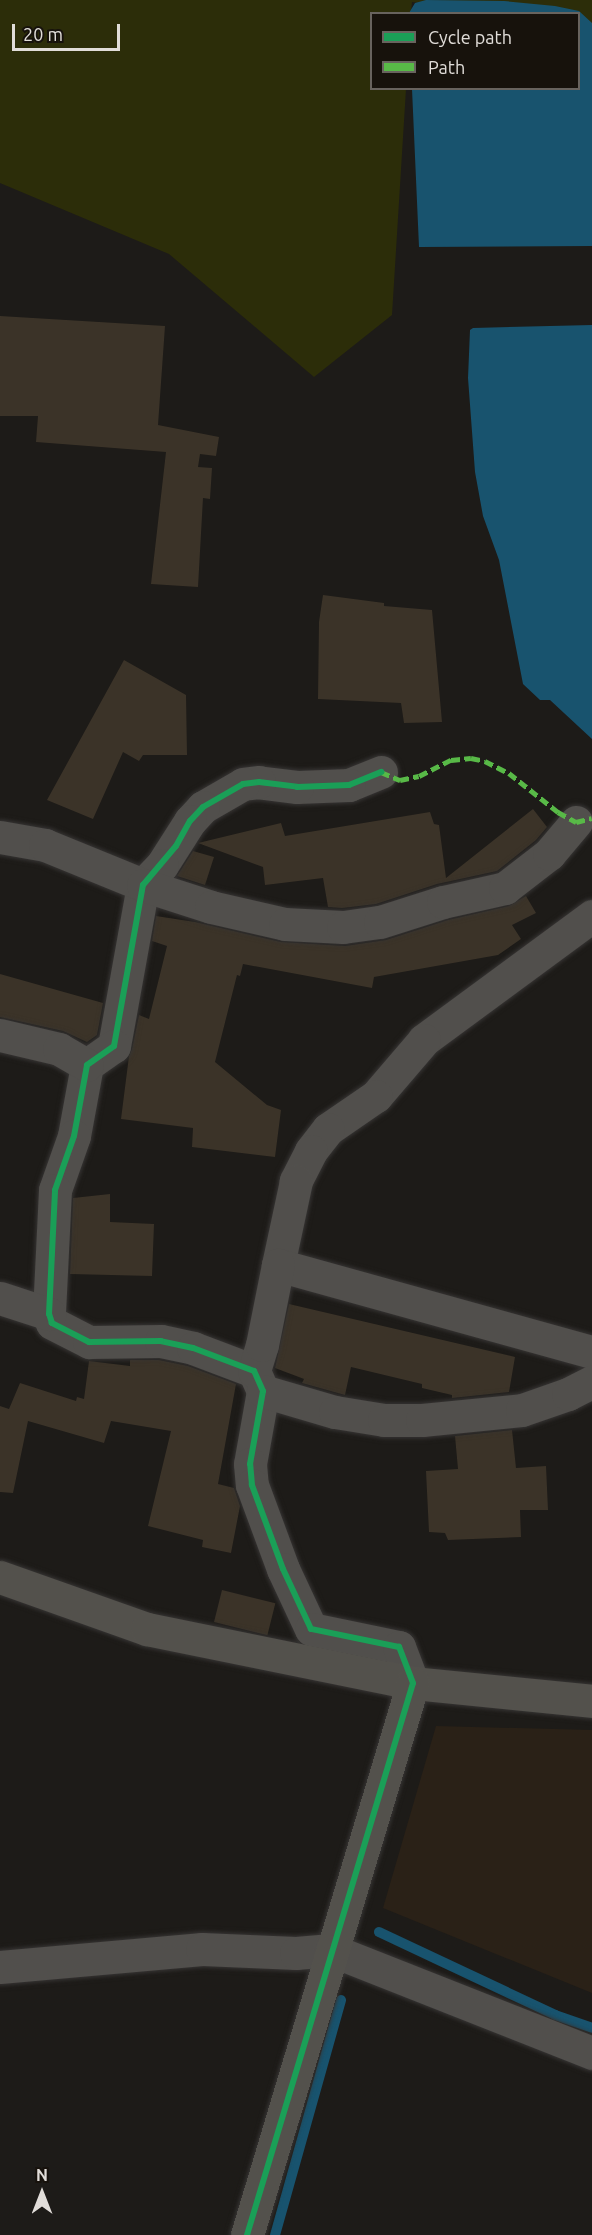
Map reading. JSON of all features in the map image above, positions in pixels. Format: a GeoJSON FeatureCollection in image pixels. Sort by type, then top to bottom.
{"type":"FeatureCollection","features":[{"type":"Feature","properties":{"kind":"street"},"geometry":{"type":"LineString","coordinates":[[381,772],[349,785],[297,787],[259,782],[243,784],[203,807],[190,821],[162,865],[143,885],[114,1046],[87,1065],[74,1137],[55,1190],[49,1314],[52,1323],[89,1342],[161,1341],[193,1348],[258,1381],[335,1412],[384,1420],[422,1420],[522,1410],[568,1394],[592,1382]]}},
{"type":"Feature","properties":{"kind":"street"},"geometry":{"type":"LineString","coordinates":[[0,837],[45,845],[143,885],[212,907],[285,924],[343,927],[380,922],[443,902],[505,888],[549,854],[576,822]]}},
{"type":"Feature","properties":{"kind":"street"},"geometry":{"type":"LineString","coordinates":[[247,2235],[413,1683],[399,1647],[311,1629],[282,1569],[252,1485],[250,1464],[262,1345],[296,1181],[311,1151],[328,1129],[376,1096],[424,1040],[592,916]]}},
{"type":"Feature","properties":{"kind":"street"},"geometry":{"type":"LineString","coordinates":[[0,1035],[58,1048],[87,1065]]}},
{"type":"Feature","properties":{"kind":"street"},"geometry":{"type":"LineString","coordinates":[[278,1265],[592,1352]]}},
{"type":"Feature","properties":{"kind":"street"},"geometry":{"type":"LineString","coordinates":[[0,1298],[49,1314]]}},
{"type":"Feature","properties":{"kind":"street"},"geometry":{"type":"LineString","coordinates":[[0,1577],[147,1629],[413,1683],[592,1701]]}},
{"type":"Feature","properties":{"kind":"street"},"geometry":{"type":"LineString","coordinates":[[0,1967],[202,1949],[296,1953],[331,1950],[592,2052]]}},
{"type":"Feature","properties":{"kind":"shaded area"},"geometry":{"type":"Polygon","coordinates":[[[0,0],[592,0],[592,28],[580,16],[580,12],[478,12],[412,2],[411,12],[370,12],[370,90],[406,90],[392,315],[314,377],[169,254],[0,183],[0,0]]]}},
{"type":"Feature","properties":{"kind":"shaded area"},"geometry":{"type":"Polygon","coordinates":[[[436,1726],[592,1730],[592,1993],[383,1908],[436,1726]]]}},
{"type":"Feature","properties":{"kind":"water"},"geometry":{"type":"Polygon","coordinates":[[[426,0],[504,1],[555,6],[579,11],[592,23],[592,246],[419,247],[412,90],[580,90],[580,12],[410,12],[415,3],[426,0]]]}},
{"type":"Feature","properties":{"kind":"water"},"geometry":{"type":"Polygon","coordinates":[[[592,325],[592,739],[550,700],[540,700],[523,684],[499,560],[483,516],[475,472],[468,378],[470,330],[473,328],[592,325]]]}},
{"type":"Feature","properties":{"kind":"building"},"geometry":{"type":"Polygon","coordinates":[[[0,316],[165,326],[158,425],[219,437],[216,456],[200,454],[198,467],[212,468],[210,499],[203,498],[198,587],[151,584],[166,452],[36,442],[38,416],[0,416],[0,316]]]}},
{"type":"Feature","properties":{"kind":"building"},"geometry":{"type":"Polygon","coordinates":[[[323,595],[384,603],[384,606],[432,610],[442,722],[404,723],[401,703],[318,699],[319,622],[323,595]]]}},
{"type":"Feature","properties":{"kind":"building"},"geometry":{"type":"Polygon","coordinates":[[[124,660],[186,695],[187,755],[143,755],[139,761],[123,752],[93,819],[47,800],[124,660]]]}},
{"type":"Feature","properties":{"kind":"building"},"geometry":{"type":"Polygon","coordinates":[[[533,809],[547,827],[536,840],[497,871],[437,884],[376,904],[342,908],[328,907],[323,878],[265,885],[263,867],[198,843],[281,823],[285,836],[430,812],[434,824],[439,825],[446,878],[533,809]]]}},
{"type":"Feature","properties":{"kind":"building"},"geometry":{"type":"Polygon","coordinates":[[[193,851],[214,857],[205,885],[177,876],[193,851]]]}},
{"type":"Feature","properties":{"kind":"building"},"geometry":{"type":"Polygon","coordinates":[[[526,896],[536,913],[512,925],[521,939],[498,955],[374,977],[372,988],[243,964],[240,976],[237,975],[215,1062],[267,1105],[281,1110],[275,1157],[192,1147],[193,1128],[121,1119],[129,1056],[139,1015],[149,1019],[167,946],[152,941],[156,916],[195,922],[281,942],[345,946],[386,940],[448,920],[509,906],[526,896]]]}},
{"type":"Feature","properties":{"kind":"building"},"geometry":{"type":"Polygon","coordinates":[[[0,974],[103,1003],[97,1035],[87,1042],[63,1031],[0,1017],[0,974]]]}},
{"type":"Feature","properties":{"kind":"building"},"geometry":{"type":"Polygon","coordinates":[[[110,1194],[110,1222],[154,1224],[152,1276],[70,1274],[73,1198],[110,1194]]]}},
{"type":"Feature","properties":{"kind":"building"},"geometry":{"type":"Polygon","coordinates":[[[289,1304],[515,1357],[509,1392],[452,1398],[452,1395],[422,1388],[422,1384],[351,1367],[345,1395],[302,1383],[304,1379],[275,1368],[289,1304]]]}},
{"type":"Feature","properties":{"kind":"building"},"geometry":{"type":"Polygon","coordinates":[[[130,1360],[159,1360],[188,1366],[236,1384],[218,1484],[234,1488],[240,1506],[231,1553],[202,1547],[203,1540],[148,1526],[171,1431],[111,1421],[104,1443],[28,1421],[13,1493],[0,1492],[0,1406],[9,1409],[20,1383],[76,1401],[77,1397],[84,1399],[89,1361],[130,1366],[130,1360]]]}},
{"type":"Feature","properties":{"kind":"building"},"geometry":{"type":"Polygon","coordinates":[[[512,1430],[516,1468],[546,1466],[548,1510],[520,1510],[521,1537],[448,1540],[445,1533],[429,1532],[426,1471],[458,1469],[455,1436],[512,1430]]]}},
{"type":"Feature","properties":{"kind":"building"},"geometry":{"type":"Polygon","coordinates":[[[222,1590],[275,1603],[267,1635],[214,1622],[222,1590]]]}},
{"type":"Feature","properties":{"kind":"waterway"},"geometry":{"type":"LineString","coordinates":[[379,1932],[555,2015],[592,2028]]}},
{"type":"Feature","properties":{"kind":"waterway"},"geometry":{"type":"LineString","coordinates":[[275,2235],[341,2000]]}},
{"type":"Feature","properties":{"kind":"marked path"},"geometry":{"type":"LineString","coordinates":[[381,772],[400,780],[419,776],[451,760],[471,758],[485,761],[509,773],[558,812],[576,822],[592,818]]}},
{"type":"Feature","properties":{"kind":"cycle path"},"geometry":{"type":"LineString","coordinates":[[247,2235],[413,1683],[399,1647],[311,1629],[283,1569],[252,1485],[250,1464],[263,1391],[254,1371],[193,1348],[161,1341],[89,1342],[52,1323],[49,1314],[55,1190],[74,1136],[87,1065],[114,1046],[143,885],[176,846],[190,821],[203,807],[243,784],[259,782],[297,787],[349,785],[381,772]]}}]}
